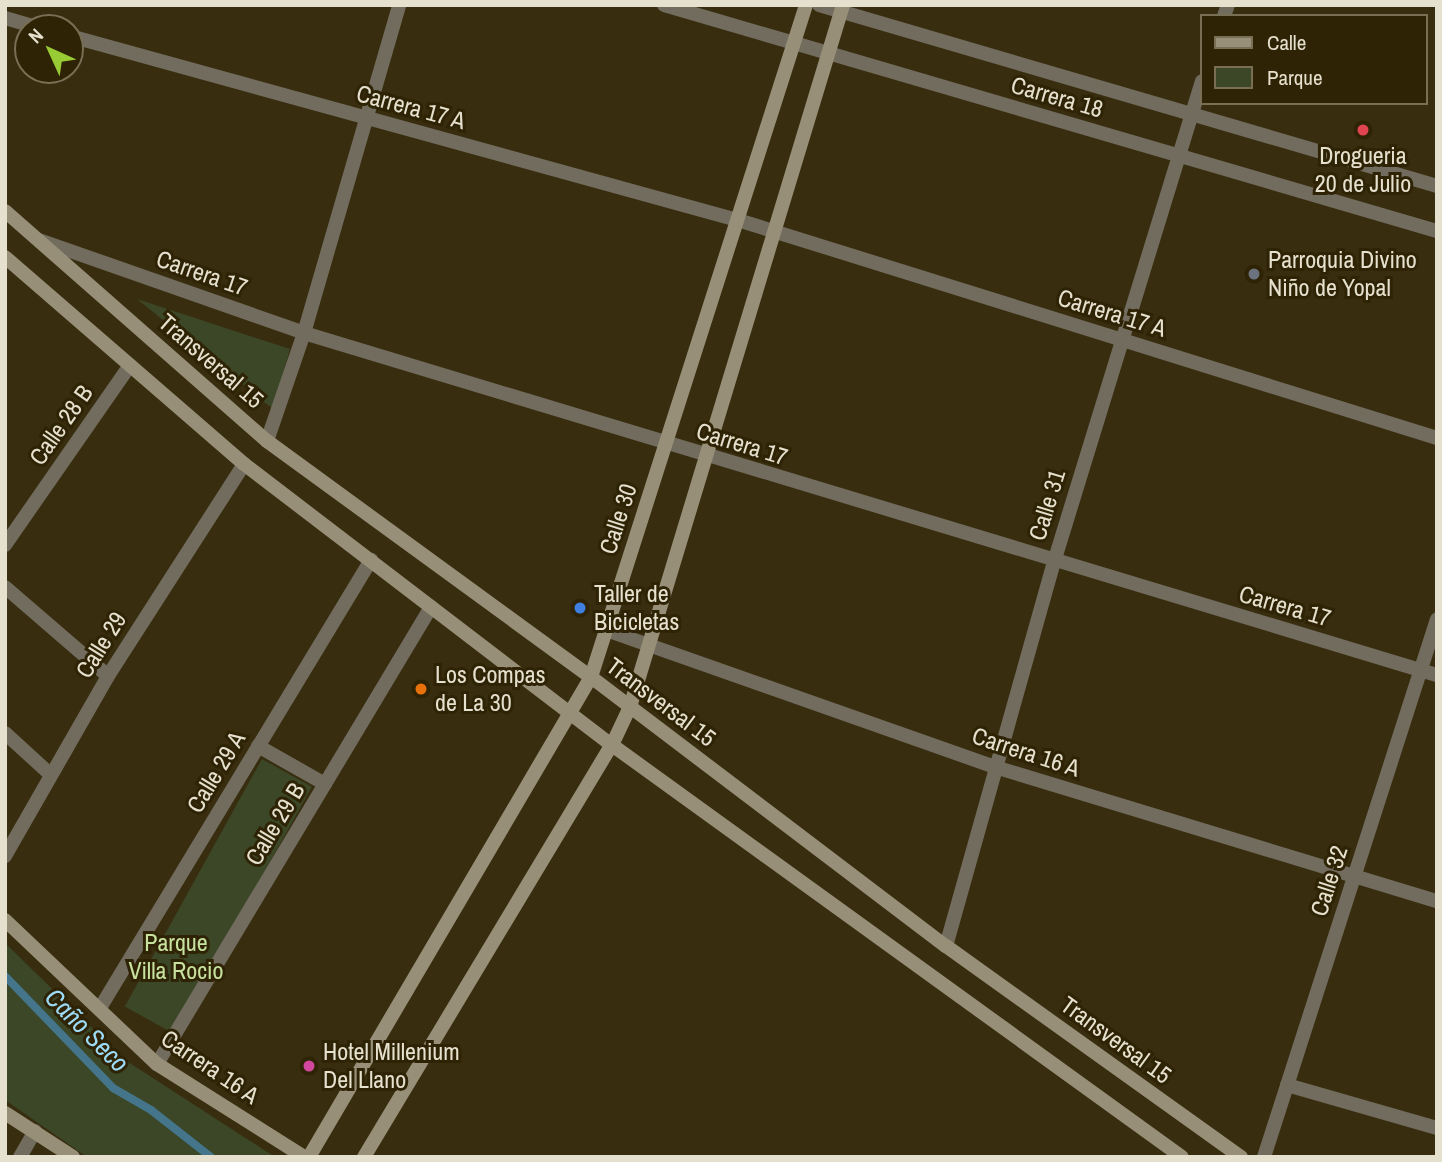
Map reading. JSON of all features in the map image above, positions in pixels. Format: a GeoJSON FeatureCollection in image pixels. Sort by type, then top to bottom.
{"type":"FeatureCollection","features":[{"type":"Feature","properties":{"kind":"street"},"geometry":{"type":"LineString","coordinates":[[267,442],[304,333],[399,5]]}},
{"type":"Feature","properties":{"kind":"street","name":"Carrera 18"},"geometry":{"type":"LineString","coordinates":[[664,5],[1437,231]]}},
{"type":"Feature","properties":{"kind":"street","name":"Calle 30"},"geometry":{"type":"LineString","coordinates":[[307,1157],[573,715],[591,677],[741,220],[806,5]]}},
{"type":"Feature","properties":{"kind":"street","name":"Carrera 18"},"geometry":{"type":"LineString","coordinates":[[819,5],[842,8],[1437,186]]}},
{"type":"Feature","properties":{"kind":"street"},"geometry":{"type":"LineString","coordinates":[[364,1157],[612,745],[630,707],[652,645],[842,8]]}},
{"type":"Feature","properties":{"kind":"street","name":"Carrera 17 A"},"geometry":{"type":"LineString","coordinates":[[84,40],[741,220],[1437,438]]}},
{"type":"Feature","properties":{"kind":"street","name":"Calle 31"},"geometry":{"type":"LineString","coordinates":[[946,946],[1054,562],[1200,87]]}},
{"type":"Feature","properties":{"kind":"street","name":"Transversal 15"},"geometry":{"type":"LineString","coordinates":[[5,211],[267,442],[591,677],[946,946],[1241,1157]]}},
{"type":"Feature","properties":{"kind":"street","name":"Carrera 17"},"geometry":{"type":"LineString","coordinates":[[38,240],[304,333],[707,458],[1437,675]]}},
{"type":"Feature","properties":{"kind":"street"},"geometry":{"type":"LineString","coordinates":[[5,257],[244,464],[612,745],[1182,1157]]}},
{"type":"Feature","properties":{"kind":"street","name":"Calle 28 B"},"geometry":{"type":"LineString","coordinates":[[5,545],[130,365]]}},
{"type":"Feature","properties":{"kind":"street","name":"Calle 29"},"geometry":{"type":"LineString","coordinates":[[5,856],[108,676],[244,464]]}},
{"type":"Feature","properties":{"kind":"street","name":"Calle 29 A"},"geometry":{"type":"LineString","coordinates":[[100,1008],[371,561]]}},
{"type":"Feature","properties":{"kind":"street"},"geometry":{"type":"LineString","coordinates":[[5,587],[108,676]]}},
{"type":"Feature","properties":{"kind":"street","name":"Calle 29 B"},"geometry":{"type":"LineString","coordinates":[[157,1064],[432,607]]}},
{"type":"Feature","properties":{"kind":"street","name":"Calle 32"},"geometry":{"type":"LineString","coordinates":[[1264,1157],[1437,619]]}},
{"type":"Feature","properties":{"kind":"street","name":"Carrera 16 A"},"geometry":{"type":"LineString","coordinates":[[606,630],[995,766],[1353,879],[1437,901]]}},
{"type":"Feature","properties":{"kind":"street"},"geometry":{"type":"LineString","coordinates":[[5,733],[51,775]]}},
{"type":"Feature","properties":{"kind":"street"},"geometry":{"type":"LineString","coordinates":[[258,746],[325,784]]}},
{"type":"Feature","properties":{"kind":"street","name":"Carrera 16 A"},"geometry":{"type":"LineString","coordinates":[[5,920],[157,1064],[307,1157]]}},
{"type":"Feature","properties":{"kind":"street"},"geometry":{"type":"LineString","coordinates":[[1287,1085],[1437,1128]]}},
{"type":"Feature","properties":{"kind":"street"},"geometry":{"type":"LineString","coordinates":[[5,1113],[73,1157]]}},
{"type":"Feature","properties":{"kind":"street"},"geometry":{"type":"LineString","coordinates":[[20,1157],[35,1131]]}},
{"type":"Feature","properties":{"kind":"green space"},"geometry":{"type":"Polygon","coordinates":[[[137,299],[290,349],[273,409],[137,299]]]}},
{"type":"Feature","properties":{"kind":"green space","name":"Parque Villa Rocio"},"geometry":{"type":"Polygon","coordinates":[[[262,759],[312,787],[175,1034],[125,1007],[262,759]]]}},
{"type":"Feature","properties":{"kind":"green space"},"geometry":{"type":"Polygon","coordinates":[[[5,943],[125,1060],[275,1157],[87,1157],[5,1100],[5,943]]]}},
{"type":"Feature","properties":{"kind":"waterway","name":"Caño Seco"},"geometry":{"type":"LineString","coordinates":[[5,976],[113,1088],[151,1110],[211,1157]]}},
{"type":"Feature","properties":{"kind":"place","name":"Drogueria 20 de Julio"},"geometry":{"type":"Point","coordinates":[1363,130]}},
{"type":"Feature","properties":{"kind":"place","name":"Parroquia Divino Niño de Yopal"},"geometry":{"type":"Point","coordinates":[1254,274]}},
{"type":"Feature","properties":{"kind":"place","name":"Taller de Bicicletas"},"geometry":{"type":"Point","coordinates":[580,608]}},
{"type":"Feature","properties":{"kind":"place","name":"Los Compas de La 30"},"geometry":{"type":"Point","coordinates":[421,689]}},
{"type":"Feature","properties":{"kind":"place","name":"Hotel Millenium Del Llano"},"geometry":{"type":"Point","coordinates":[309,1066]}}]}
